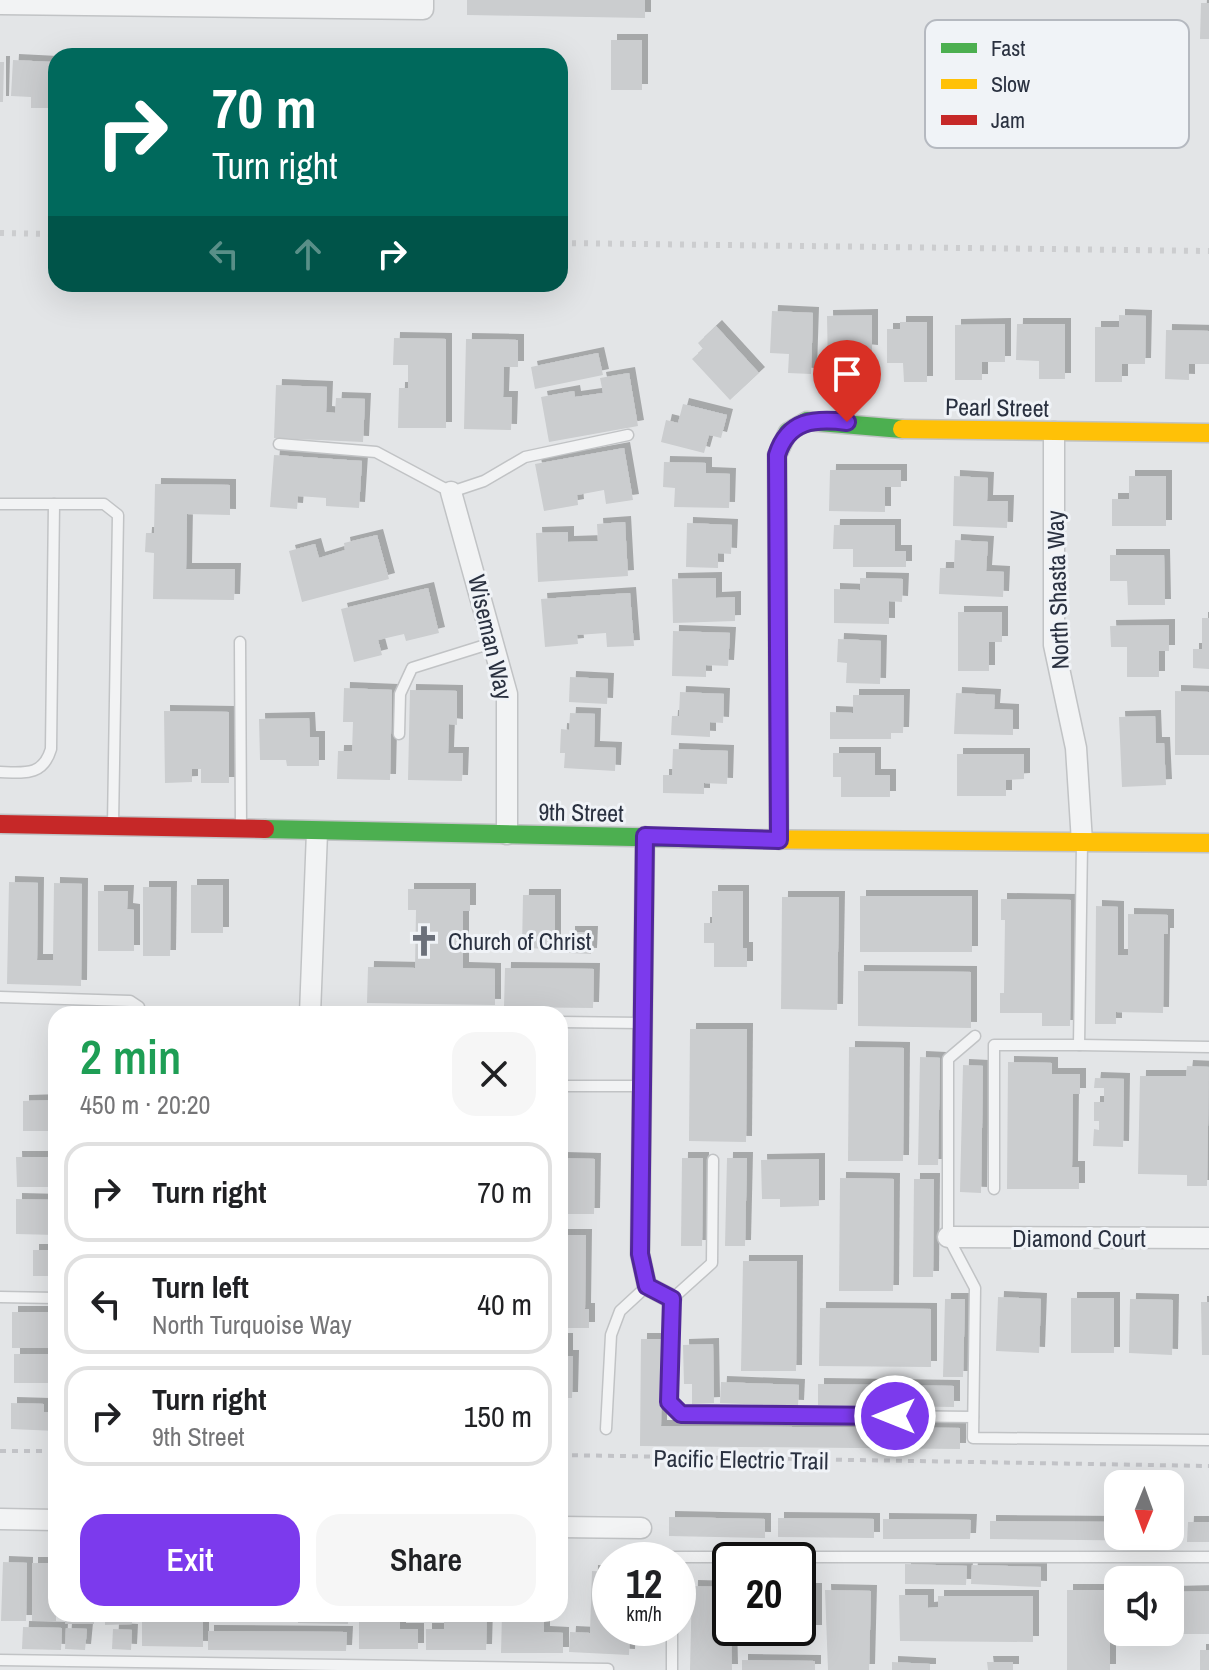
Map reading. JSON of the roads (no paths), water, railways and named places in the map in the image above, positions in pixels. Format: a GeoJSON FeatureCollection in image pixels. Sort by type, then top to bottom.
{"type":"FeatureCollection","features":[{"type":"Feature","properties":{"kind":"street"},"geometry":{"type":"LineString","coordinates":[[0,4],[423,5]]}},
{"type":"Feature","properties":{"kind":"street","name":"Pearl Street"},"geometry":{"type":"LineString","coordinates":[[779,840],[776,472],[777,455],[788,432],[807,421],[819,420],[888,429],[1209,433]]}},
{"type":"Feature","properties":{"kind":"street","name":"North Shasta Way"},"geometry":{"type":"LineString","coordinates":[[1054,432],[1054,645],[1076,748],[1082,842]]}},
{"type":"Feature","properties":{"kind":"street","name":"Wiseman Way"},"geometry":{"type":"LineString","coordinates":[[451,492],[507,694],[507,834]]}},
{"type":"Feature","properties":{"kind":"street","name":"9th Street"},"geometry":{"type":"LineString","coordinates":[[0,824],[779,840],[1209,843]]}},
{"type":"Feature","properties":{"kind":"street"},"geometry":{"type":"LineString","coordinates":[[310,1006],[317,832]]}},
{"type":"Feature","properties":{"kind":"street"},"geometry":{"type":"LineString","coordinates":[[645,836],[639,1086],[640,1254],[647,1286],[672,1299]]}},
{"type":"Feature","properties":{"kind":"street","name":"Diamond Court"},"geometry":{"type":"LineString","coordinates":[[948,1237],[1209,1238]]}},
{"type":"Feature","properties":{"kind":"street"},"geometry":{"type":"LineString","coordinates":[[0,1519],[48,1520]]}},
{"type":"Feature","properties":{"kind":"street"},"geometry":{"type":"LineString","coordinates":[[568,1527],[641,1528]]}},
{"type":"Feature","properties":{"kind":"lane"},"geometry":{"type":"LineString","coordinates":[[279,444],[376,452],[451,492],[484,481],[525,457],[628,435]]}},
{"type":"Feature","properties":{"kind":"lane"},"geometry":{"type":"LineString","coordinates":[[0,504],[104,504],[118,515],[113,827]]}},
{"type":"Feature","properties":{"kind":"lane"},"geometry":{"type":"LineString","coordinates":[[0,772],[33,773],[47,764],[51,749],[54,504]]}},
{"type":"Feature","properties":{"kind":"lane"},"geometry":{"type":"LineString","coordinates":[[240,642],[241,830]]}},
{"type":"Feature","properties":{"kind":"lane"},"geometry":{"type":"LineString","coordinates":[[399,734],[400,694],[412,668],[495,642]]}},
{"type":"Feature","properties":{"kind":"lane"},"geometry":{"type":"LineString","coordinates":[[1079,1045],[1082,842]]}},
{"type":"Feature","properties":{"kind":"lane"},"geometry":{"type":"LineString","coordinates":[[0,997],[130,1001],[138,1006]]}},
{"type":"Feature","properties":{"kind":"lane"},"geometry":{"type":"LineString","coordinates":[[568,1022],[641,1023]]}},
{"type":"Feature","properties":{"kind":"lane"},"geometry":{"type":"LineString","coordinates":[[975,1036],[948,1059],[948,1237],[975,1288],[973,1438],[1209,1440]]}},
{"type":"Feature","properties":{"kind":"lane"},"geometry":{"type":"LineString","coordinates":[[994,1189],[994,1045],[1209,1047]]}},
{"type":"Feature","properties":{"kind":"lane"},"geometry":{"type":"LineString","coordinates":[[568,1086],[639,1086]]}},
{"type":"Feature","properties":{"kind":"lane"},"geometry":{"type":"LineString","coordinates":[[713,1160],[712,1263],[672,1299],[669,1402],[681,1414],[973,1417]]}},
{"type":"Feature","properties":{"kind":"lane"},"geometry":{"type":"LineString","coordinates":[[606,1429],[611,1335],[620,1311],[647,1286]]}},
{"type":"Feature","properties":{"kind":"lane"},"geometry":{"type":"LineString","coordinates":[[0,1297],[48,1298]]}},
{"type":"Feature","properties":{"kind":"lane"},"geometry":{"type":"LineString","coordinates":[[696,1557],[1209,1557]]}},
{"type":"Feature","properties":{"kind":"lane"},"geometry":{"type":"LineString","coordinates":[[672,1646],[672,1670]]}},
{"type":"Feature","properties":{"kind":"lane"},"geometry":{"type":"LineString","coordinates":[[0,1660],[608,1669]]}},
{"type":"Feature","properties":{"kind":"railway"},"geometry":{"type":"LineString","coordinates":[[0,233],[48,234]]}},
{"type":"Feature","properties":{"kind":"railway"},"geometry":{"type":"LineString","coordinates":[[568,243],[1209,251]]}},
{"type":"Feature","properties":{"kind":"place","name":"Church of Christ"},"geometry":{"type":"Point","coordinates":[424,941]}}]}
